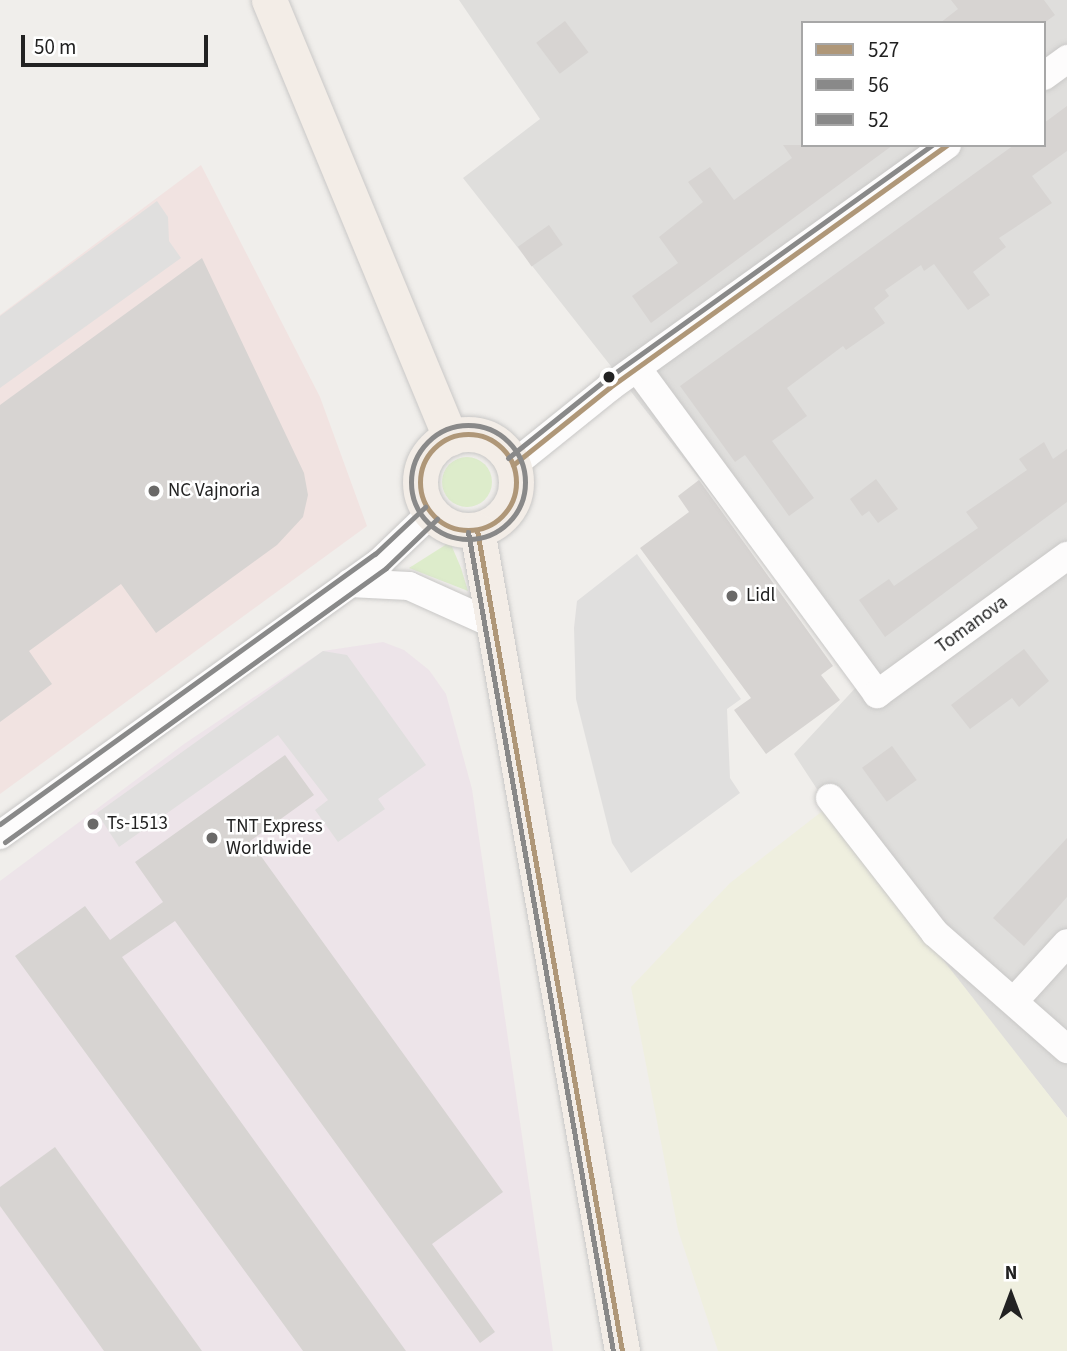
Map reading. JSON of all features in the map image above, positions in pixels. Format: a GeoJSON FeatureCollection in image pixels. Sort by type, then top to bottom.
{"type":"FeatureCollection","features":[{"type":"Feature","properties":{"kind":"main road"},"geometry":{"type":"LineString","coordinates":[[269,0],[450,438]]}},
{"type":"Feature","properties":{"kind":"main road"},"geometry":{"type":"LineString","coordinates":[[484,437],[499,446],[513,465],[516,486],[511,506],[497,522],[477,530],[457,529],[431,513],[421,495],[421,474],[428,455],[450,438],[484,437]]}},
{"type":"Feature","properties":{"kind":"main road"},"geometry":{"type":"LineString","coordinates":[[477,530],[622,1351]]}},
{"type":"Feature","properties":{"kind":"street"},"geometry":{"type":"LineString","coordinates":[[1046,75],[1067,60]]}},
{"type":"Feature","properties":{"kind":"street"},"geometry":{"type":"LineString","coordinates":[[513,465],[638,368],[944,147]]}},
{"type":"Feature","properties":{"kind":"street","name":"Tomanova"},"geometry":{"type":"LineString","coordinates":[[638,368],[877,694],[1067,556]]}},
{"type":"Feature","properties":{"kind":"street"},"geometry":{"type":"LineString","coordinates":[[0,835],[350,583],[431,513]]}},
{"type":"Feature","properties":{"kind":"street"},"geometry":{"type":"LineString","coordinates":[[350,583],[409,586],[493,624]]}},
{"type":"Feature","properties":{"kind":"street"},"geometry":{"type":"LineString","coordinates":[[830,798],[935,933],[1015,1000],[1067,1049]]}},
{"type":"Feature","properties":{"kind":"street"},"geometry":{"type":"LineString","coordinates":[[1015,1000],[1067,943]]}},
{"type":"Feature","properties":{"kind":"shaded area"},"geometry":{"type":"Polygon","coordinates":[[[459,0],[1067,0],[1067,1118],[874,876],[794,754],[860,683],[463,178],[540,119],[459,0]]]}},
{"type":"Feature","properties":{"kind":"shaded area"},"geometry":{"type":"Polygon","coordinates":[[[201,165],[320,397],[367,526],[0,794],[0,315],[201,165]]]}},
{"type":"Feature","properties":{"kind":"shaded area"},"geometry":{"type":"Polygon","coordinates":[[[157,201],[168,217],[169,241],[181,258],[0,388],[0,316],[157,201]]]}},
{"type":"Feature","properties":{"kind":"shaded area"},"geometry":{"type":"Polygon","coordinates":[[[637,554],[741,699],[727,709],[730,778],[740,793],[631,873],[612,843],[576,699],[574,628],[577,601],[637,554]]]}},
{"type":"Feature","properties":{"kind":"shaded area"},"geometry":{"type":"Polygon","coordinates":[[[383,642],[404,650],[429,670],[446,694],[472,789],[553,1351],[0,1351],[0,881],[184,744],[323,651],[383,642]]]}},
{"type":"Feature","properties":{"kind":"shaded area"},"geometry":{"type":"Polygon","coordinates":[[[323,651],[347,655],[426,765],[378,799],[385,809],[338,842],[315,810],[328,800],[278,735],[119,847],[97,813],[323,651]]]}},
{"type":"Feature","properties":{"kind":"green space"},"geometry":{"type":"Polygon","coordinates":[[[457,458],[477,458],[491,472],[491,492],[477,506],[457,506],[443,492],[443,472],[457,458]]]}},
{"type":"Feature","properties":{"kind":"green space"},"geometry":{"type":"Polygon","coordinates":[[[450,542],[461,568],[468,591],[409,568],[450,542]]]}},
{"type":"Feature","properties":{"kind":"green space"},"geometry":{"type":"Polygon","coordinates":[[[825,809],[1067,1118],[1067,1351],[718,1351],[678,1230],[631,987],[730,883],[825,809]]]}},
{"type":"Feature","properties":{"kind":"building"},"geometry":{"type":"Polygon","coordinates":[[[951,0],[1044,0],[1055,15],[1046,22],[943,21],[958,9],[951,0]]]}},
{"type":"Feature","properties":{"kind":"building"},"geometry":{"type":"Polygon","coordinates":[[[565,21],[588,52],[560,74],[536,43],[565,21]]]}},
{"type":"Feature","properties":{"kind":"building"},"geometry":{"type":"Polygon","coordinates":[[[1067,106],[1067,151],[1032,176],[1052,203],[999,238],[1006,247],[973,272],[990,295],[968,310],[934,264],[924,271],[921,265],[885,290],[889,296],[874,308],[885,323],[846,350],[843,346],[787,388],[807,416],[772,441],[814,498],[789,516],[745,455],[735,462],[680,386],[1011,147],[1046,147],[1046,122],[1067,106]]]}},
{"type":"Feature","properties":{"kind":"building"},"geometry":{"type":"Polygon","coordinates":[[[783,145],[890,147],[651,323],[632,296],[678,263],[659,237],[703,202],[688,182],[710,167],[734,200],[792,158],[783,145]]]}},
{"type":"Feature","properties":{"kind":"building"},"geometry":{"type":"Polygon","coordinates":[[[549,225],[563,245],[532,266],[518,247],[549,225]]]}},
{"type":"Feature","properties":{"kind":"building","name":"NC Vajnoria"},"geometry":{"type":"Polygon","coordinates":[[[202,258],[304,473],[308,495],[303,517],[277,545],[156,633],[121,584],[29,651],[52,684],[0,722],[0,405],[202,258]]]}},
{"type":"Feature","properties":{"kind":"building"},"geometry":{"type":"Polygon","coordinates":[[[1044,442],[1053,459],[1067,449],[1067,502],[885,637],[859,600],[889,579],[894,586],[978,528],[966,512],[1027,470],[1019,459],[1044,442]]]}},
{"type":"Feature","properties":{"kind":"building"},"geometry":{"type":"Polygon","coordinates":[[[876,479],[898,509],[878,523],[869,511],[862,516],[850,499],[876,479]]]}},
{"type":"Feature","properties":{"kind":"building","name":"Lidl"},"geometry":{"type":"Polygon","coordinates":[[[699,480],[833,666],[821,675],[840,700],[766,754],[734,710],[751,698],[640,548],[689,512],[678,496],[699,480]]]}},
{"type":"Feature","properties":{"kind":"building"},"geometry":{"type":"Polygon","coordinates":[[[1024,649],[1049,681],[1019,707],[1012,698],[970,729],[951,705],[1024,649]]]}},
{"type":"Feature","properties":{"kind":"building"},"geometry":{"type":"Polygon","coordinates":[[[892,746],[917,780],[887,802],[862,768],[892,746]]]}},
{"type":"Feature","properties":{"kind":"building"},"geometry":{"type":"Polygon","coordinates":[[[285,755],[314,795],[250,841],[503,1192],[432,1244],[495,1332],[480,1343],[175,921],[122,957],[406,1351],[303,1351],[15,956],[85,906],[110,940],[163,902],[135,862],[285,755]]]}},
{"type":"Feature","properties":{"kind":"building"},"geometry":{"type":"Polygon","coordinates":[[[1067,838],[1067,897],[1024,946],[993,918],[1067,838]]]}},
{"type":"Feature","properties":{"kind":"building"},"geometry":{"type":"Polygon","coordinates":[[[55,1147],[202,1351],[104,1351],[0,1206],[0,1187],[55,1147]]]}},
{"type":"Feature","properties":{"kind":"transit line","name":"52"},"geometry":{"type":"LineString","coordinates":[[508,458],[605,380],[929,147]]}},
{"type":"Feature","properties":{"kind":"transit line","name":"527"},"geometry":{"type":"LineString","coordinates":[[513,465],[610,387],[944,147]]}},
{"type":"Feature","properties":{"kind":"transit line","name":"56"},"geometry":{"type":"LineString","coordinates":[[468,425],[490,429],[508,442],[521,460],[525,482],[521,504],[508,522],[490,535],[468,539],[446,535],[428,522],[415,504],[411,482],[415,460],[428,442],[446,429],[468,425]]}},
{"type":"Feature","properties":{"kind":"transit line","name":"527"},"geometry":{"type":"LineString","coordinates":[[468,434],[486,437],[502,448],[513,464],[516,482],[513,500],[502,516],[486,527],[468,530],[450,527],[434,516],[423,500],[420,482],[423,464],[434,448],[450,437],[468,434]]}},
{"type":"Feature","properties":{"kind":"transit line","name":"52"},"geometry":{"type":"LineString","coordinates":[[0,824],[375,554],[425,507]]}},
{"type":"Feature","properties":{"kind":"transit line","name":"56"},"geometry":{"type":"LineString","coordinates":[[5,842],[386,568],[437,519]]}},
{"type":"Feature","properties":{"kind":"transit line","name":"527"},"geometry":{"type":"LineString","coordinates":[[477,530],[622,1351]]}},
{"type":"Feature","properties":{"kind":"transit line","name":"56"},"geometry":{"type":"LineString","coordinates":[[468,532],[613,1351]]}},
{"type":"Feature","properties":{"kind":"place","name":"NC Vajnoria"},"geometry":{"type":"Point","coordinates":[154,491]}},
{"type":"Feature","properties":{"kind":"place","name":"Lidl"},"geometry":{"type":"Point","coordinates":[732,596]}},
{"type":"Feature","properties":{"kind":"place","name":"Ts-1513"},"geometry":{"type":"Point","coordinates":[93,824]}},
{"type":"Feature","properties":{"kind":"place","name":"TNT Express Worldwide"},"geometry":{"type":"Point","coordinates":[212,838]}}]}
